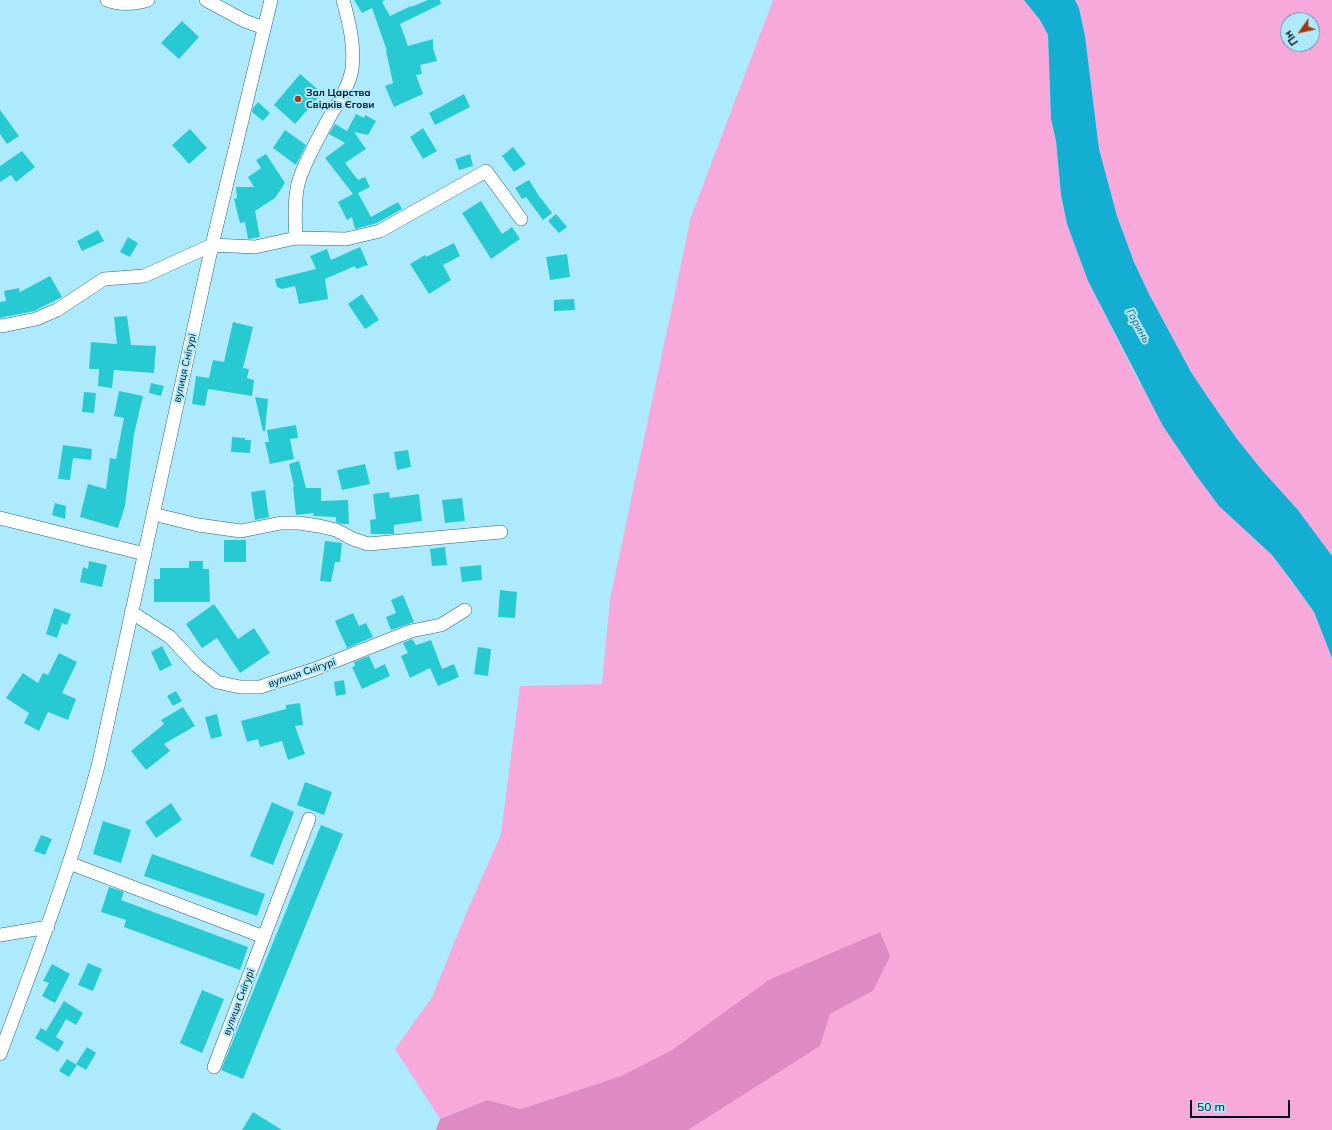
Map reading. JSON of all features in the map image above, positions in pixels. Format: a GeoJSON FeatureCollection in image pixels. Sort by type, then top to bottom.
{"type":"FeatureCollection","features":[{"type":"Feature","properties":{"kind":"street"},"geometry":{"type":"LineString","coordinates":[[107,0],[114,3],[148,0]]}},
{"type":"Feature","properties":{"kind":"street"},"geometry":{"type":"LineString","coordinates":[[206,0],[245,21],[264,28]]}},
{"type":"Feature","properties":{"kind":"street","name":"вулиця Снігурі"},"geometry":{"type":"LineString","coordinates":[[0,1054],[48,927],[89,801],[99,762],[212,245],[271,0]]}},
{"type":"Feature","properties":{"kind":"street"},"geometry":{"type":"LineString","coordinates":[[296,238],[294,217],[298,184],[309,157],[346,89],[352,69],[350,24],[343,0]]}},
{"type":"Feature","properties":{"kind":"street"},"geometry":{"type":"LineString","coordinates":[[0,326],[7,326],[36,319],[57,310],[104,279],[144,276],[212,245],[255,247],[296,238],[346,239],[380,231],[486,171],[521,219]]}},
{"type":"Feature","properties":{"kind":"street"},"geometry":{"type":"LineString","coordinates":[[153,514],[198,525],[241,531],[281,523],[299,523],[336,530],[352,539],[368,544],[501,532]]}},
{"type":"Feature","properties":{"kind":"street"},"geometry":{"type":"LineString","coordinates":[[0,518],[145,554]]}},
{"type":"Feature","properties":{"kind":"street","name":"вулиця Снігурі"},"geometry":{"type":"LineString","coordinates":[[131,612],[170,637],[197,666],[217,682],[240,687],[260,687],[315,669],[411,631],[441,625],[465,610]]}},
{"type":"Feature","properties":{"kind":"street","name":"вулиця Снігурі"},"geometry":{"type":"LineString","coordinates":[[214,1067],[309,819]]}},
{"type":"Feature","properties":{"kind":"street"},"geometry":{"type":"LineString","coordinates":[[69,863],[264,937]]}},
{"type":"Feature","properties":{"kind":"street"},"geometry":{"type":"LineString","coordinates":[[0,935],[48,927]]}},
{"type":"Feature","properties":{"kind":"shaded area"},"geometry":{"type":"Polygon","coordinates":[[[773,0],[1024,0],[1040,20],[1048,35],[1051,119],[1056,141],[1061,195],[1067,224],[1088,281],[1139,382],[1249,534],[1272,555],[1314,612],[1332,658],[1332,1130],[688,1130],[819,1046],[830,1014],[873,991],[672,1050],[621,1076],[521,1109],[487,1100],[440,1119],[395,1049],[432,997],[501,834],[520,686],[602,684],[610,599],[691,217],[773,0]]]}},
{"type":"Feature","properties":{"kind":"shaded area"},"geometry":{"type":"Polygon","coordinates":[[[1075,0],[1332,0],[1332,556],[1298,510],[1261,469],[1237,439],[1209,399],[1191,372],[1149,294],[1134,262],[1117,216],[1099,149],[1085,36],[1079,8],[1075,0]]]}},
{"type":"Feature","properties":{"kind":"shaded area"},"geometry":{"type":"Polygon","coordinates":[[[880,932],[890,956],[873,991],[830,1014],[820,1046],[688,1130],[436,1130],[440,1119],[487,1100],[521,1109],[621,1076],[672,1050],[769,980],[880,932]]]}},
{"type":"Feature","properties":{"kind":"water","name":"Горинь"},"geometry":{"type":"Polygon","coordinates":[[[1024,0],[1075,0],[1079,8],[1085,36],[1099,149],[1117,216],[1134,262],[1149,294],[1191,372],[1209,399],[1237,439],[1261,469],[1298,510],[1332,556],[1332,658],[1314,612],[1291,580],[1272,555],[1219,506],[1163,426],[1088,281],[1067,224],[1061,195],[1056,141],[1051,119],[1048,35],[1040,20],[1024,0]]]}},
{"type":"Feature","properties":{"kind":"building"},"geometry":{"type":"Polygon","coordinates":[[[354,0],[385,0],[382,2],[390,16],[428,0],[440,0],[441,4],[400,24],[408,46],[433,39],[433,48],[437,61],[420,65],[422,74],[416,75],[423,94],[394,107],[385,86],[393,83],[387,51],[372,8],[362,13],[354,0]]]}},
{"type":"Feature","properties":{"kind":"building"},"geometry":{"type":"Polygon","coordinates":[[[182,21],[199,37],[179,59],[161,43],[182,21]]]}},
{"type":"Feature","properties":{"kind":"building","name":"Зал Царства Свідків Єгови"},"geometry":{"type":"Polygon","coordinates":[[[300,74],[322,93],[295,124],[274,105],[300,74]]]}},
{"type":"Feature","properties":{"kind":"building"},"geometry":{"type":"Polygon","coordinates":[[[464,94],[470,107],[435,125],[429,113],[464,94]]]}},
{"type":"Feature","properties":{"kind":"building"},"geometry":{"type":"Polygon","coordinates":[[[258,102],[270,113],[263,121],[252,112],[253,108],[258,102]]]}},
{"type":"Feature","properties":{"kind":"building"},"geometry":{"type":"Polygon","coordinates":[[[0,110],[19,136],[7,144],[0,134],[0,110]]]}},
{"type":"Feature","properties":{"kind":"building"},"geometry":{"type":"Polygon","coordinates":[[[356,114],[364,118],[365,115],[376,121],[368,135],[354,132],[366,149],[345,163],[358,180],[365,177],[370,187],[358,193],[371,217],[398,202],[402,209],[377,223],[355,229],[352,217],[347,220],[338,202],[353,194],[325,158],[345,143],[329,134],[335,124],[347,131],[356,114]]]}},
{"type":"Feature","properties":{"kind":"building"},"geometry":{"type":"Polygon","coordinates":[[[423,128],[437,151],[423,159],[410,137],[423,128]]]}},
{"type":"Feature","properties":{"kind":"building"},"geometry":{"type":"Polygon","coordinates":[[[190,129],[207,148],[189,164],[172,145],[190,129]]]}},
{"type":"Feature","properties":{"kind":"building"},"geometry":{"type":"Polygon","coordinates":[[[285,130],[306,145],[296,165],[273,148],[285,130]]]}},
{"type":"Feature","properties":{"kind":"building"},"geometry":{"type":"Polygon","coordinates":[[[513,147],[526,164],[514,172],[502,156],[513,147]]]}},
{"type":"Feature","properties":{"kind":"building"},"geometry":{"type":"Polygon","coordinates":[[[22,151],[35,167],[16,182],[11,175],[0,182],[0,166],[22,151]]]}},
{"type":"Feature","properties":{"kind":"building"},"geometry":{"type":"Polygon","coordinates":[[[266,154],[285,183],[275,198],[255,211],[260,237],[248,239],[245,222],[240,223],[234,199],[237,198],[236,187],[254,187],[248,177],[261,168],[256,160],[266,154]]]}},
{"type":"Feature","properties":{"kind":"building"},"geometry":{"type":"Polygon","coordinates":[[[470,154],[473,166],[459,170],[455,159],[470,154]]]}},
{"type":"Feature","properties":{"kind":"building"},"geometry":{"type":"Polygon","coordinates":[[[529,180],[552,213],[543,220],[526,197],[522,199],[515,188],[529,180]]]}},
{"type":"Feature","properties":{"kind":"building"},"geometry":{"type":"Polygon","coordinates":[[[481,201],[502,234],[512,227],[520,239],[491,259],[462,213],[481,201]]]}},
{"type":"Feature","properties":{"kind":"building"},"geometry":{"type":"Polygon","coordinates":[[[556,214],[567,227],[559,233],[548,221],[556,214]]]}},
{"type":"Feature","properties":{"kind":"building"},"geometry":{"type":"Polygon","coordinates":[[[98,230],[104,241],[82,251],[77,241],[98,230]]]}},
{"type":"Feature","properties":{"kind":"building"},"geometry":{"type":"Polygon","coordinates":[[[128,237],[138,243],[130,257],[120,252],[128,237]]]}},
{"type":"Feature","properties":{"kind":"building"},"geometry":{"type":"Polygon","coordinates":[[[454,243],[460,256],[443,265],[451,280],[429,294],[410,264],[425,255],[426,257],[454,243]]]}},
{"type":"Feature","properties":{"kind":"building"},"geometry":{"type":"Polygon","coordinates":[[[360,247],[368,265],[356,269],[355,266],[325,279],[328,299],[299,304],[295,286],[282,289],[277,287],[275,279],[316,269],[310,256],[327,249],[331,260],[360,247]]]}},
{"type":"Feature","properties":{"kind":"building"},"geometry":{"type":"Polygon","coordinates":[[[567,254],[570,277],[550,280],[546,257],[567,254]]]}},
{"type":"Feature","properties":{"kind":"building"},"geometry":{"type":"Polygon","coordinates":[[[50,276],[62,297],[34,311],[0,318],[0,302],[6,301],[4,291],[19,288],[20,292],[50,276]]]}},
{"type":"Feature","properties":{"kind":"building"},"geometry":{"type":"Polygon","coordinates":[[[362,294],[379,320],[365,329],[348,304],[362,294]]]}},
{"type":"Feature","properties":{"kind":"building"},"geometry":{"type":"Polygon","coordinates":[[[574,299],[575,310],[554,311],[554,300],[574,299]]]}},
{"type":"Feature","properties":{"kind":"building"},"geometry":{"type":"Polygon","coordinates":[[[127,316],[131,345],[156,346],[154,373],[114,370],[112,388],[98,386],[99,369],[89,369],[91,342],[117,344],[114,317],[127,316]]]}},
{"type":"Feature","properties":{"kind":"building"},"geometry":{"type":"Polygon","coordinates":[[[233,322],[253,327],[243,368],[249,369],[247,378],[254,380],[252,396],[208,389],[205,406],[192,404],[196,376],[209,378],[213,360],[224,362],[233,322]]]}},
{"type":"Feature","properties":{"kind":"building"},"geometry":{"type":"Polygon","coordinates":[[[151,383],[164,386],[161,396],[149,393],[151,383]]]}},
{"type":"Feature","properties":{"kind":"building"},"geometry":{"type":"Polygon","coordinates":[[[119,391],[143,396],[134,434],[125,506],[118,528],[80,517],[88,484],[106,489],[110,458],[116,459],[124,418],[114,416],[119,391]]]}},
{"type":"Feature","properties":{"kind":"building"},"geometry":{"type":"Polygon","coordinates":[[[84,392],[96,393],[94,413],[82,412],[84,392]]]}},
{"type":"Feature","properties":{"kind":"building"},"geometry":{"type":"Polygon","coordinates":[[[255,397],[268,399],[265,431],[263,431],[255,397]]]}},
{"type":"Feature","properties":{"kind":"building"},"geometry":{"type":"Polygon","coordinates":[[[296,425],[298,438],[290,439],[294,459],[270,464],[265,442],[269,442],[267,430],[296,425]]]}},
{"type":"Feature","properties":{"kind":"building"},"geometry":{"type":"Polygon","coordinates":[[[232,437],[251,440],[250,453],[231,452],[232,437]]]}},
{"type":"Feature","properties":{"kind":"building"},"geometry":{"type":"Polygon","coordinates":[[[63,445],[92,449],[91,460],[73,458],[70,480],[58,479],[63,445]]]}},
{"type":"Feature","properties":{"kind":"building"},"geometry":{"type":"Polygon","coordinates":[[[408,450],[411,467],[397,470],[394,452],[408,450]]]}},
{"type":"Feature","properties":{"kind":"building"},"geometry":{"type":"Polygon","coordinates":[[[299,461],[306,488],[321,488],[321,501],[348,500],[349,524],[336,522],[336,517],[313,516],[314,513],[296,515],[294,487],[289,464],[299,461]]]}},
{"type":"Feature","properties":{"kind":"building"},"geometry":{"type":"Polygon","coordinates":[[[365,464],[370,484],[342,490],[337,470],[365,464]]]}},
{"type":"Feature","properties":{"kind":"building"},"geometry":{"type":"Polygon","coordinates":[[[265,490],[269,517],[255,520],[251,492],[265,490]]]}},
{"type":"Feature","properties":{"kind":"building"},"geometry":{"type":"Polygon","coordinates":[[[389,492],[390,498],[419,494],[422,521],[394,525],[394,534],[371,534],[370,520],[376,519],[373,494],[389,492]]]}},
{"type":"Feature","properties":{"kind":"building"},"geometry":{"type":"Polygon","coordinates":[[[462,498],[465,521],[445,523],[442,500],[462,498]]]}},
{"type":"Feature","properties":{"kind":"building"},"geometry":{"type":"Polygon","coordinates":[[[55,503],[66,506],[65,519],[52,515],[55,503]]]}},
{"type":"Feature","properties":{"kind":"building"},"geometry":{"type":"Polygon","coordinates":[[[224,540],[246,540],[246,562],[224,562],[224,540]]]}},
{"type":"Feature","properties":{"kind":"building"},"geometry":{"type":"Polygon","coordinates":[[[325,541],[342,543],[340,562],[335,562],[331,582],[320,581],[325,541]]]}},
{"type":"Feature","properties":{"kind":"building"},"geometry":{"type":"Polygon","coordinates":[[[445,547],[447,565],[432,566],[430,549],[445,547]]]}},
{"type":"Feature","properties":{"kind":"building"},"geometry":{"type":"Polygon","coordinates":[[[89,561],[107,565],[102,587],[80,582],[83,567],[88,569],[89,561]]]}},
{"type":"Feature","properties":{"kind":"building"},"geometry":{"type":"Polygon","coordinates":[[[189,561],[203,561],[203,569],[209,569],[210,602],[154,602],[154,579],[160,579],[160,568],[189,568],[189,561]]]}},
{"type":"Feature","properties":{"kind":"building"},"geometry":{"type":"Polygon","coordinates":[[[481,565],[482,580],[462,582],[460,567],[481,565]]]}},
{"type":"Feature","properties":{"kind":"building"},"geometry":{"type":"Polygon","coordinates":[[[500,590],[517,592],[515,618],[498,617],[500,590]]]}},
{"type":"Feature","properties":{"kind":"building"},"geometry":{"type":"Polygon","coordinates":[[[403,595],[414,622],[391,630],[386,617],[396,613],[391,600],[403,595]]]}},
{"type":"Feature","properties":{"kind":"building"},"geometry":{"type":"Polygon","coordinates":[[[214,604],[238,639],[254,628],[270,653],[240,673],[217,638],[202,648],[186,624],[214,604]]]}},
{"type":"Feature","properties":{"kind":"building"},"geometry":{"type":"Polygon","coordinates":[[[54,608],[71,614],[67,625],[62,623],[57,638],[46,634],[54,608]]]}},
{"type":"Feature","properties":{"kind":"building"},"geometry":{"type":"Polygon","coordinates":[[[353,613],[359,626],[366,623],[373,637],[347,648],[335,621],[353,613]]]}},
{"type":"Feature","properties":{"kind":"building"},"geometry":{"type":"Polygon","coordinates":[[[412,639],[416,645],[431,640],[442,669],[454,664],[459,677],[438,686],[430,668],[410,678],[401,656],[408,653],[403,643],[412,639]]]}},
{"type":"Feature","properties":{"kind":"building"},"geometry":{"type":"Polygon","coordinates":[[[162,646],[172,665],[160,671],[151,652],[162,646]]]}},
{"type":"Feature","properties":{"kind":"building"},"geometry":{"type":"Polygon","coordinates":[[[478,647],[491,649],[488,676],[474,674],[478,647]]]}},
{"type":"Feature","properties":{"kind":"building"},"geometry":{"type":"Polygon","coordinates":[[[59,653],[77,662],[62,693],[76,699],[68,720],[48,712],[39,731],[24,723],[29,713],[6,698],[23,673],[38,683],[43,673],[48,675],[59,653]]]}},
{"type":"Feature","properties":{"kind":"building"},"geometry":{"type":"Polygon","coordinates":[[[369,656],[375,669],[385,664],[390,676],[362,689],[352,667],[355,666],[354,662],[369,656]]]}},
{"type":"Feature","properties":{"kind":"building"},"geometry":{"type":"Polygon","coordinates":[[[344,680],[346,694],[336,696],[334,682],[344,680]]]}},
{"type":"Feature","properties":{"kind":"building"},"geometry":{"type":"Polygon","coordinates":[[[176,691],[182,701],[173,706],[167,696],[176,691]]]}},
{"type":"Feature","properties":{"kind":"building"},"geometry":{"type":"Polygon","coordinates":[[[300,703],[303,725],[295,726],[305,754],[288,760],[282,741],[260,747],[258,739],[247,742],[241,721],[286,709],[286,705],[300,703]]]}},
{"type":"Feature","properties":{"kind":"building"},"geometry":{"type":"Polygon","coordinates":[[[183,707],[195,726],[164,744],[170,751],[146,770],[131,751],[164,724],[161,720],[183,707]]]}},
{"type":"Feature","properties":{"kind":"building"},"geometry":{"type":"Polygon","coordinates":[[[217,714],[222,736],[211,739],[205,717],[217,714]]]}},
{"type":"Feature","properties":{"kind":"building"},"geometry":{"type":"Polygon","coordinates":[[[305,782],[332,792],[324,815],[297,805],[305,782]]]}},
{"type":"Feature","properties":{"kind":"building"},"geometry":{"type":"Polygon","coordinates":[[[272,802],[294,812],[273,865],[250,856],[272,802]]]}},
{"type":"Feature","properties":{"kind":"building"},"geometry":{"type":"Polygon","coordinates":[[[171,803],[182,820],[156,838],[145,822],[171,803]]]}},
{"type":"Feature","properties":{"kind":"building"},"geometry":{"type":"Polygon","coordinates":[[[103,821],[131,830],[121,863],[93,854],[103,821]]]}},
{"type":"Feature","properties":{"kind":"building"},"geometry":{"type":"Polygon","coordinates":[[[321,825],[343,834],[243,1079],[221,1070],[321,825]]]}},
{"type":"Feature","properties":{"kind":"building"},"geometry":{"type":"Polygon","coordinates":[[[41,835],[52,839],[45,855],[34,851],[41,835]]]}},
{"type":"Feature","properties":{"kind":"building"},"geometry":{"type":"Polygon","coordinates":[[[152,854],[265,894],[257,916],[144,876],[152,854]]]}},
{"type":"Feature","properties":{"kind":"building"},"geometry":{"type":"Polygon","coordinates":[[[109,887],[124,892],[121,900],[248,947],[240,970],[124,927],[126,920],[101,912],[109,887]]]}},
{"type":"Feature","properties":{"kind":"building"},"geometry":{"type":"Polygon","coordinates":[[[88,963],[102,969],[93,991],[78,985],[88,963]]]}},
{"type":"Feature","properties":{"kind":"building"},"geometry":{"type":"Polygon","coordinates":[[[52,964],[70,974],[55,1003],[42,996],[49,983],[43,981],[52,964]]]}},
{"type":"Feature","properties":{"kind":"building"},"geometry":{"type":"Polygon","coordinates":[[[202,990],[224,999],[202,1053],[180,1043],[202,990]]]}},
{"type":"Feature","properties":{"kind":"building"},"geometry":{"type":"Polygon","coordinates":[[[64,1001],[83,1013],[76,1025],[66,1019],[56,1037],[64,1042],[58,1052],[35,1038],[41,1028],[46,1031],[64,1001]]]}},
{"type":"Feature","properties":{"kind":"building"},"geometry":{"type":"Polygon","coordinates":[[[87,1047],[96,1053],[86,1070],[76,1064],[87,1047]]]}},
{"type":"Feature","properties":{"kind":"building"},"geometry":{"type":"Polygon","coordinates":[[[67,1059],[77,1065],[69,1077],[59,1071],[67,1059]]]}},
{"type":"Feature","properties":{"kind":"building"},"geometry":{"type":"Polygon","coordinates":[[[253,1112],[282,1130],[242,1130],[253,1112]]]}},
{"type":"Feature","properties":{"kind":"place","name":"Зал Царства Свідків Єгови"},"geometry":{"type":"Point","coordinates":[298,99]}}]}
